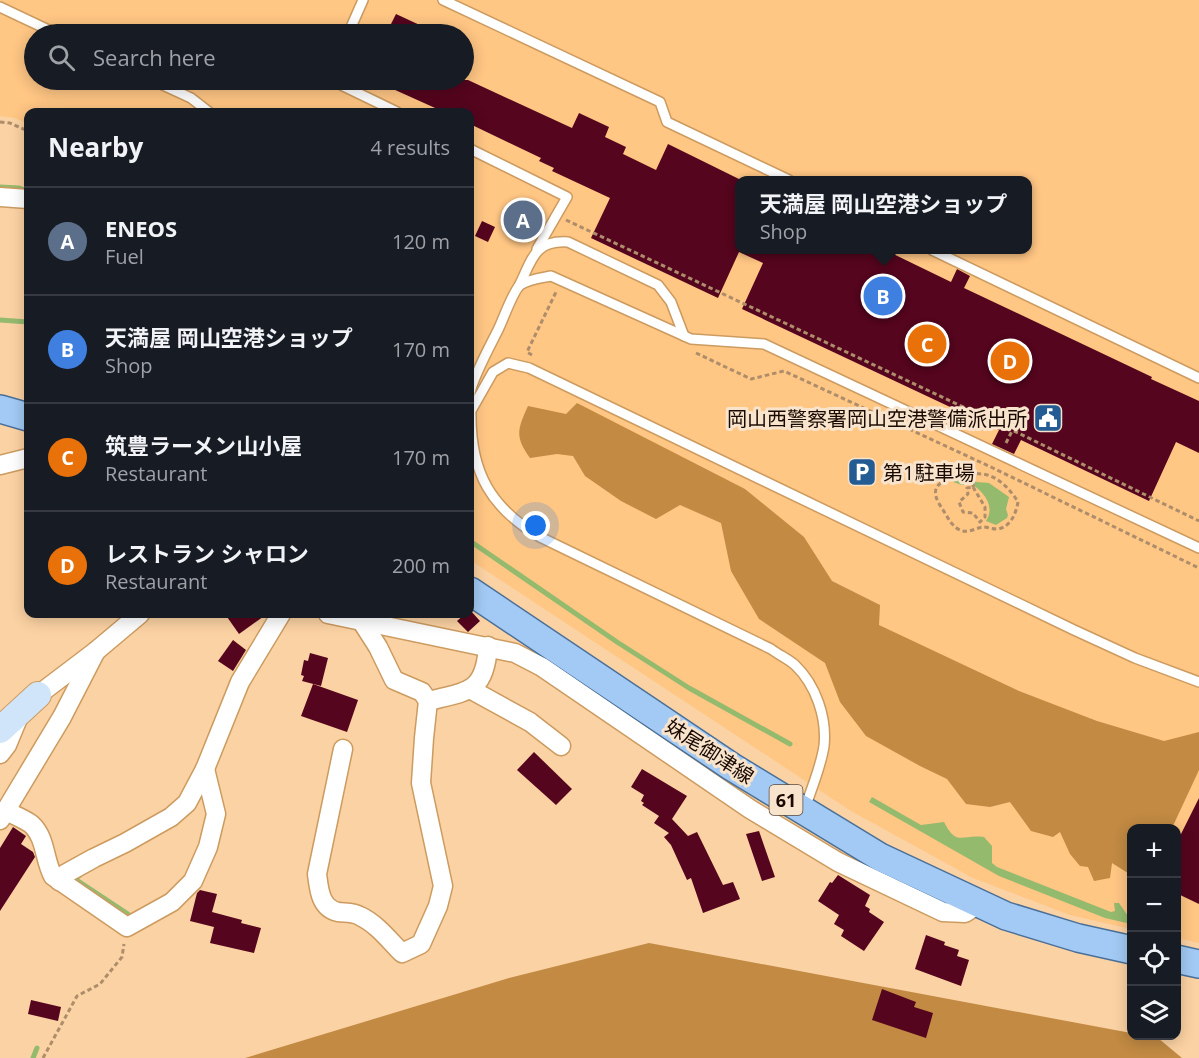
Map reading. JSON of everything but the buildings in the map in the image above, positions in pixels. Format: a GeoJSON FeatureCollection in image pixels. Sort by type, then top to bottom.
{"type":"FeatureCollection","features":[{"type":"Feature","properties":{"kind":"main road"},"geometry":{"type":"LineString","coordinates":[[0,409],[24,416]]}},
{"type":"Feature","properties":{"kind":"main road","name":"妹尾御津線"},"geometry":{"type":"LineString","coordinates":[[474,594],[732,767],[880,856],[1006,916],[1078,938],[1127,949]]}},
{"type":"Feature","properties":{"kind":"main road"},"geometry":{"type":"LineString","coordinates":[[1181,960],[1199,964]]}},
{"type":"Feature","properties":{"kind":"street"},"geometry":{"type":"LineString","coordinates":[[0,197],[24,199]]}},
{"type":"Feature","properties":{"kind":"street"},"geometry":{"type":"LineString","coordinates":[[0,465],[24,459]]}},
{"type":"Feature","properties":{"kind":"street"},"geometry":{"type":"LineString","coordinates":[[0,730],[30,702],[135,618]]}},
{"type":"Feature","properties":{"kind":"street"},"geometry":{"type":"LineString","coordinates":[[59,881],[65,874],[171,818],[187,803],[205,769],[240,682],[279,618]]}},
{"type":"Feature","properties":{"kind":"street"},"geometry":{"type":"LineString","coordinates":[[345,618],[515,653],[542,667],[793,836],[838,862],[942,912],[964,913],[979,904]]}},
{"type":"Feature","properties":{"kind":"street"},"geometry":{"type":"LineString","coordinates":[[344,748],[317,874],[319,892],[324,904],[334,911],[357,914],[372,922],[402,953],[421,944],[438,906],[443,886],[422,783],[423,738],[428,701],[422,692],[394,680],[378,647],[362,622]]}},
{"type":"Feature","properties":{"kind":"street"},"geometry":{"type":"LineString","coordinates":[[428,701],[470,689],[480,682],[488,660],[488,646]]}},
{"type":"Feature","properties":{"kind":"street"},"geometry":{"type":"LineString","coordinates":[[96,651],[62,717],[3,816],[30,823],[37,831],[53,876],[127,927],[172,902],[193,881],[208,847],[216,814],[205,769]]}},
{"type":"Feature","properties":{"kind":"street"},"geometry":{"type":"LineString","coordinates":[[470,689],[530,722],[561,746]]}},
{"type":"Feature","properties":{"kind":"street"},"geometry":{"type":"LineString","coordinates":[[0,754],[30,702]]}},
{"type":"Feature","properties":{"kind":"street"},"geometry":{"type":"LineString","coordinates":[[793,836],[804,812]]}},
{"type":"Feature","properties":{"kind":"lane"},"geometry":{"type":"LineString","coordinates":[[352,24],[363,0]]}},
{"type":"Feature","properties":{"kind":"lane"},"geometry":{"type":"LineString","coordinates":[[442,0],[660,102],[667,122],[781,176]]}},
{"type":"Feature","properties":{"kind":"lane"},"geometry":{"type":"LineString","coordinates":[[0,7],[36,24]]}},
{"type":"Feature","properties":{"kind":"lane"},"geometry":{"type":"LineString","coordinates":[[174,90],[191,98],[204,108]]}},
{"type":"Feature","properties":{"kind":"lane"},"geometry":{"type":"LineString","coordinates":[[352,90],[389,108]]}},
{"type":"Feature","properties":{"kind":"lane"},"geometry":{"type":"LineString","coordinates":[[474,151],[567,197],[537,249],[474,383]]}},
{"type":"Feature","properties":{"kind":"lane"},"geometry":{"type":"LineString","coordinates":[[537,249],[554,241],[568,242],[658,285],[671,302],[684,336]]}},
{"type":"Feature","properties":{"kind":"lane"},"geometry":{"type":"LineString","coordinates":[[942,254],[1199,378]]}},
{"type":"Feature","properties":{"kind":"lane"},"geometry":{"type":"LineString","coordinates":[[519,286],[534,279],[551,276],[684,336],[700,341],[753,342],[775,348],[1199,548]]}},
{"type":"Feature","properties":{"kind":"lane"},"geometry":{"type":"LineString","coordinates":[[474,407],[493,372],[508,363],[529,368],[1074,630],[1135,658],[1199,682]]}},
{"type":"Feature","properties":{"kind":"lane"},"geometry":{"type":"LineString","coordinates":[[474,448],[484,482],[496,503],[518,524],[540,537],[771,650],[795,665],[809,682],[820,705],[825,729],[824,748],[804,812]]}},
{"type":"Feature","properties":{"kind":"path"},"geometry":{"type":"LineString","coordinates":[[0,122],[24,128]]}},
{"type":"Feature","properties":{"kind":"path"},"geometry":{"type":"LineString","coordinates":[[556,216],[1023,435],[1199,521]]}},
{"type":"Feature","properties":{"kind":"path"},"geometry":{"type":"LineString","coordinates":[[538,357],[527,352],[558,287]]}},
{"type":"Feature","properties":{"kind":"path"},"geometry":{"type":"LineString","coordinates":[[687,348],[752,379],[784,370],[1199,568]]}},
{"type":"Feature","properties":{"kind":"path"},"geometry":{"type":"LineString","coordinates":[[962,471],[989,476],[1012,493],[1018,502],[1017,510],[1005,526],[999,529],[981,527],[964,532],[950,522],[935,499],[937,485],[953,473],[962,471]]}},
{"type":"Feature","properties":{"kind":"path"},"geometry":{"type":"LineString","coordinates":[[974,475],[973,488],[985,507],[986,516],[980,522]]}},
{"type":"Feature","properties":{"kind":"path"},"geometry":{"type":"LineString","coordinates":[[973,488],[967,488],[968,494],[959,502],[963,512],[974,513],[981,527]]}},
{"type":"Feature","properties":{"kind":"path"},"geometry":{"type":"LineString","coordinates":[[43,1058],[77,996],[100,984],[122,957],[127,927]]}},
{"type":"Feature","properties":{"kind":"shaded area"},"geometry":{"type":"Polygon","coordinates":[[[0,0],[1199,0],[1199,943],[1181,939],[1181,824],[1127,824],[1127,928],[1070,915],[973,878],[851,811],[474,563],[474,108],[24,108],[24,122],[0,116],[0,0]]]}},
{"type":"Feature","properties":{"kind":"shaded area"},"geometry":{"type":"Polygon","coordinates":[[[577,403],[745,489],[804,537],[832,581],[880,605],[879,625],[1019,691],[1097,721],[1164,741],[1199,732],[1199,770],[1174,824],[1127,824],[1127,872],[1112,863],[1110,878],[1094,881],[1088,867],[1080,866],[1070,854],[1060,832],[1053,837],[1031,831],[1010,802],[990,807],[966,804],[947,779],[866,736],[840,702],[825,663],[759,619],[731,571],[721,523],[680,505],[656,519],[621,501],[585,476],[573,456],[557,454],[530,458],[519,433],[528,406],[566,414],[577,403]]]}},
{"type":"Feature","properties":{"kind":"shaded area"},"geometry":{"type":"Polygon","coordinates":[[[961,477],[989,483],[1009,497],[1006,509],[1007,518],[996,525],[986,521],[990,510],[987,499],[969,483],[962,485],[953,482],[961,477]]]}},
{"type":"Feature","properties":{"kind":"shaded area"},"geometry":{"type":"Polygon","coordinates":[[[872,797],[921,825],[944,822],[956,837],[984,837],[992,846],[992,863],[997,867],[1111,912],[1115,911],[1114,903],[1119,903],[1127,915],[1127,923],[1105,918],[999,876],[869,802],[872,797]]]}},
{"type":"Feature","properties":{"kind":"shaded area"},"geometry":{"type":"Polygon","coordinates":[[[649,943],[1127,1032],[1127,1040],[1160,1040],[1182,1058],[245,1058],[509,978],[649,943]]]}},
{"type":"Feature","properties":{"kind":"waterway"},"geometry":{"type":"LineString","coordinates":[[0,187],[24,190]]}},
{"type":"Feature","properties":{"kind":"waterway"},"geometry":{"type":"LineString","coordinates":[[0,320],[24,322]]}},
{"type":"Feature","properties":{"kind":"waterway"},"geometry":{"type":"LineString","coordinates":[[474,544],[617,642],[689,688],[790,744]]}},
{"type":"Feature","properties":{"kind":"waterway"},"geometry":{"type":"LineString","coordinates":[[80,875],[75,879],[128,914],[128,918]]}},
{"type":"Feature","properties":{"kind":"waterway"},"geometry":{"type":"LineString","coordinates":[[33,1058],[37,1048]]}},
{"type":"Feature","properties":{"kind":"place","name":"ENEOS"},"geometry":{"type":"Point","coordinates":[523,220]}},
{"type":"Feature","properties":{"kind":"place","name":"天満屋 岡山空港ショップ"},"geometry":{"type":"Point","coordinates":[883,296]}},
{"type":"Feature","properties":{"kind":"place","name":"筑豊ラーメン山小屋"},"geometry":{"type":"Point","coordinates":[927,344]}},
{"type":"Feature","properties":{"kind":"place","name":"レストラン シャロン"},"geometry":{"type":"Point","coordinates":[1010,361]}},
{"type":"Feature","properties":{"kind":"place","name":"岡山西警察署岡山空港警備派出所"},"geometry":{"type":"Point","coordinates":[1048,418]}},
{"type":"Feature","properties":{"kind":"place","name":"第1駐車場"},"geometry":{"type":"Point","coordinates":[862,472]}}]}
